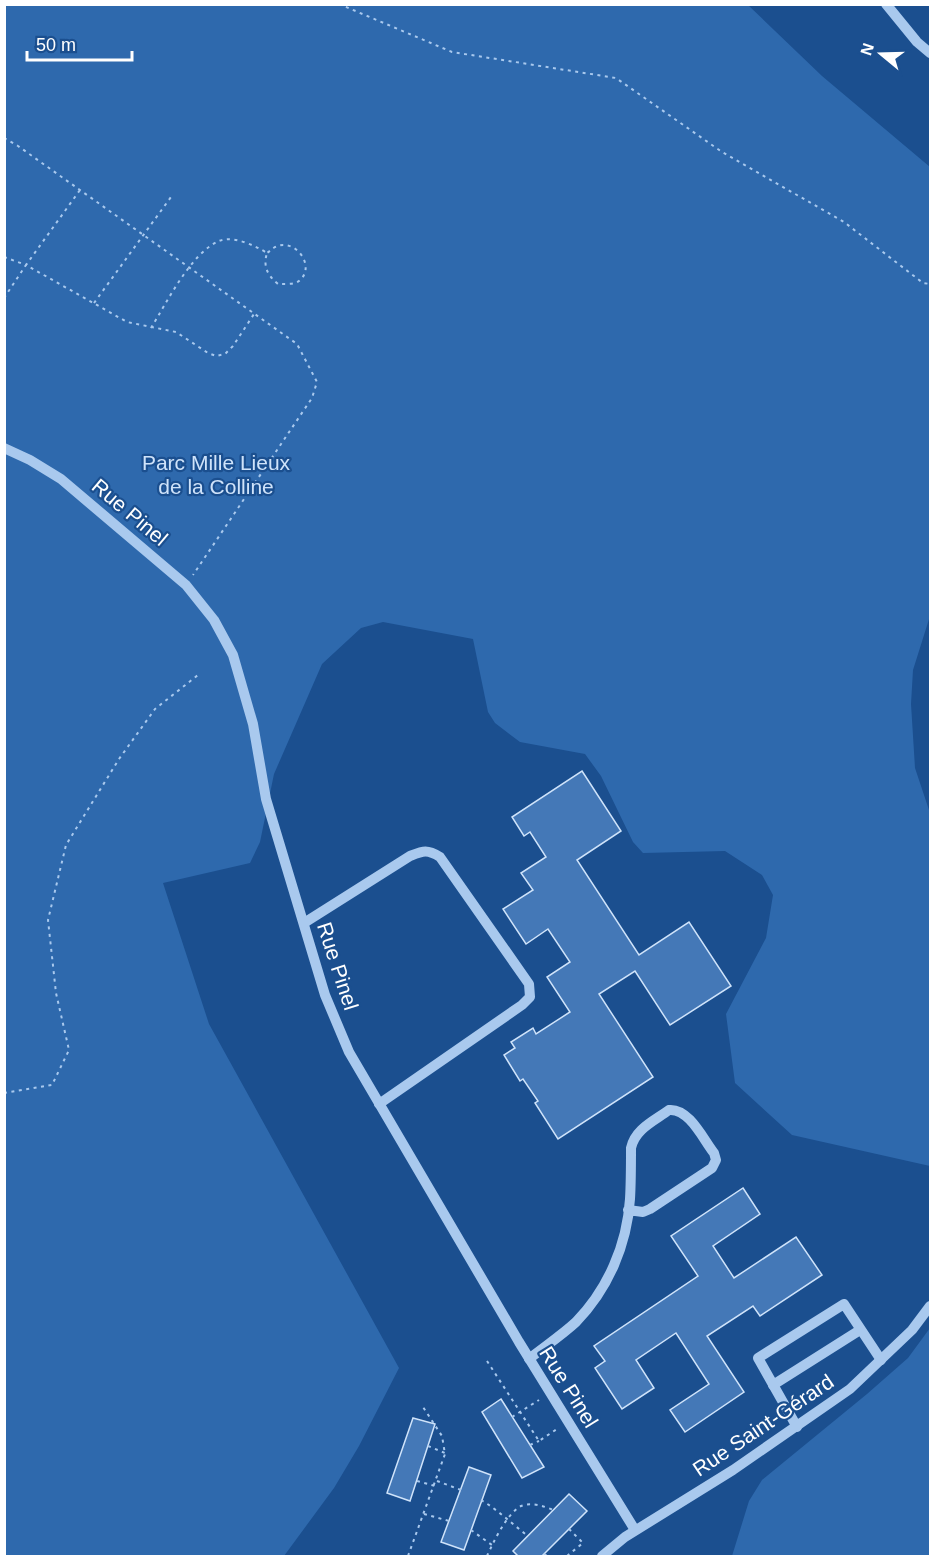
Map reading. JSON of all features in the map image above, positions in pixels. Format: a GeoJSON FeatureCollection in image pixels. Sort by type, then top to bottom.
{"type":"FeatureCollection","features":[{"type":"Feature","properties":{"kind":"street"},"geometry":{"type":"LineString","coordinates":[[886,4],[917,42],[930,54]]}},
{"type":"Feature","properties":{"kind":"street","name":"Rue Pinel"},"geometry":{"type":"LineString","coordinates":[[4,448],[30,460],[61,479],[186,585],[214,620],[233,656],[250,712],[266,799],[325,995],[349,1052],[529,1359],[635,1530]]}},
{"type":"Feature","properties":{"kind":"street"},"geometry":{"type":"LineString","coordinates":[[304,923],[410,856],[422,851],[432,852],[440,858],[529,984],[530,997],[522,1005],[379,1104]]}},
{"type":"Feature","properties":{"kind":"street"},"geometry":{"type":"LineString","coordinates":[[529,1359],[574,1323],[593,1302],[614,1265],[623,1239],[628,1210],[630,1199],[633,1140],[639,1131],[669,1110],[674,1109],[688,1117],[714,1153],[716,1160],[712,1168],[650,1209],[643,1212],[628,1210]]}},
{"type":"Feature","properties":{"kind":"street"},"geometry":{"type":"LineString","coordinates":[[796,1427],[758,1358],[844,1304],[881,1360]]}},
{"type":"Feature","properties":{"kind":"street","name":"Rue Saint-Gérard"},"geometry":{"type":"LineString","coordinates":[[602,1557],[635,1530],[727,1474],[850,1389],[912,1330],[930,1306]]}},
{"type":"Feature","properties":{"kind":"street"},"geometry":{"type":"LineString","coordinates":[[773,1385],[860,1330]]}},
{"type":"Feature","properties":{"kind":"path"},"geometry":{"type":"LineString","coordinates":[[339,4],[452,52],[616,78],[722,152],[844,222],[922,283],[930,284]]}},
{"type":"Feature","properties":{"kind":"path"},"geometry":{"type":"LineString","coordinates":[[4,138],[297,344],[317,382],[312,398],[186,585]]}},
{"type":"Feature","properties":{"kind":"path"},"geometry":{"type":"LineString","coordinates":[[4,298],[80,190]]}},
{"type":"Feature","properties":{"kind":"path"},"geometry":{"type":"LineString","coordinates":[[94,303],[171,196]]}},
{"type":"Feature","properties":{"kind":"path"},"geometry":{"type":"LineString","coordinates":[[151,328],[189,268],[203,252],[221,240],[241,241],[267,253]]}},
{"type":"Feature","properties":{"kind":"path"},"geometry":{"type":"LineString","coordinates":[[291,246],[302,257],[306,266],[304,274],[299,281],[278,284],[266,270],[267,253],[276,247],[291,246]]}},
{"type":"Feature","properties":{"kind":"path"},"geometry":{"type":"LineString","coordinates":[[4,257],[26,265],[127,322],[176,332],[216,356],[225,354],[233,346],[254,314]]}},
{"type":"Feature","properties":{"kind":"path"},"geometry":{"type":"LineString","coordinates":[[4,1093],[52,1085],[69,1050],[56,993],[48,920],[66,845],[119,759],[155,709],[198,675]]}},
{"type":"Feature","properties":{"kind":"path"},"geometry":{"type":"LineString","coordinates":[[487,1361],[539,1441]]}},
{"type":"Feature","properties":{"kind":"path"},"geometry":{"type":"LineString","coordinates":[[512,1417],[539,1400]]}},
{"type":"Feature","properties":{"kind":"path"},"geometry":{"type":"LineString","coordinates":[[408,1557],[446,1454],[442,1436],[421,1404]]}},
{"type":"Feature","properties":{"kind":"path"},"geometry":{"type":"LineString","coordinates":[[530,1445],[557,1429]]}},
{"type":"Feature","properties":{"kind":"path"},"geometry":{"type":"LineString","coordinates":[[428,1446],[446,1454]]}},
{"type":"Feature","properties":{"kind":"path"},"geometry":{"type":"LineString","coordinates":[[417,1481],[435,1486]]}},
{"type":"Feature","properties":{"kind":"path"},"geometry":{"type":"LineString","coordinates":[[437,1481],[460,1490]]}},
{"type":"Feature","properties":{"kind":"path"},"geometry":{"type":"LineString","coordinates":[[481,1500],[528,1536]]}},
{"type":"Feature","properties":{"kind":"path"},"geometry":{"type":"LineString","coordinates":[[487,1557],[506,1520],[521,1506],[534,1504],[553,1510]]}},
{"type":"Feature","properties":{"kind":"path"},"geometry":{"type":"LineString","coordinates":[[424,1514],[449,1521]]}},
{"type":"Feature","properties":{"kind":"path"},"geometry":{"type":"LineString","coordinates":[[567,1557],[583,1543],[569,1529]]}},
{"type":"Feature","properties":{"kind":"path"},"geometry":{"type":"LineString","coordinates":[[471,1530],[492,1545]]}},
{"type":"Feature","properties":{"kind":"path"},"geometry":{"type":"LineString","coordinates":[[544,1554],[547,1557]]}},
{"type":"Feature","properties":{"kind":"green space","name":"Parc Mille Lieux de la Colline"},"geometry":{"type":"Polygon","coordinates":[[[5,5],[748,5],[822,76],[930,167],[930,616],[913,670],[911,704],[915,768],[930,813],[930,1166],[792,1135],[735,1083],[726,1014],[766,938],[773,895],[762,875],[725,851],[643,853],[633,842],[601,776],[585,754],[520,742],[495,723],[488,712],[473,639],[383,622],[361,628],[322,664],[274,774],[260,842],[250,863],[163,883],[209,1024],[399,1368],[359,1446],[334,1488],[284,1556],[5,1556],[5,5]]]}},
{"type":"Feature","properties":{"kind":"green space"},"geometry":{"type":"Polygon","coordinates":[[[930,1328],[930,1556],[732,1556],[749,1501],[762,1480],[908,1358],[930,1328]]]}},
{"type":"Feature","properties":{"kind":"building"},"geometry":{"type":"Polygon","coordinates":[[[582,771],[621,831],[577,860],[639,955],[689,922],[731,986],[670,1025],[635,971],[599,994],[653,1077],[558,1139],[535,1103],[538,1101],[523,1079],[520,1081],[504,1055],[515,1048],[511,1042],[533,1028],[536,1034],[570,1012],[547,977],[570,962],[548,929],[526,944],[503,909],[533,890],[521,873],[546,857],[530,832],[524,836],[512,817],[582,771]]]}},
{"type":"Feature","properties":{"kind":"building"},"geometry":{"type":"Polygon","coordinates":[[[743,1188],[760,1214],[713,1246],[734,1278],[796,1237],[822,1275],[760,1316],[753,1306],[707,1336],[744,1392],[685,1432],[670,1410],[709,1384],[676,1333],[636,1360],[654,1388],[622,1409],[595,1368],[605,1361],[594,1346],[698,1276],[671,1236],[743,1188]]]}},
{"type":"Feature","properties":{"kind":"building"},"geometry":{"type":"Polygon","coordinates":[[[501,1399],[544,1467],[522,1478],[482,1412],[501,1399]]]}},
{"type":"Feature","properties":{"kind":"building"},"geometry":{"type":"Polygon","coordinates":[[[413,1418],[435,1424],[410,1501],[387,1493],[413,1418]]]}},
{"type":"Feature","properties":{"kind":"building"},"geometry":{"type":"Polygon","coordinates":[[[469,1467],[491,1475],[464,1550],[441,1542],[469,1467]]]}},
{"type":"Feature","properties":{"kind":"building"},"geometry":{"type":"Polygon","coordinates":[[[569,1494],[587,1511],[541,1557],[519,1557],[513,1551],[569,1494]]]}}]}
